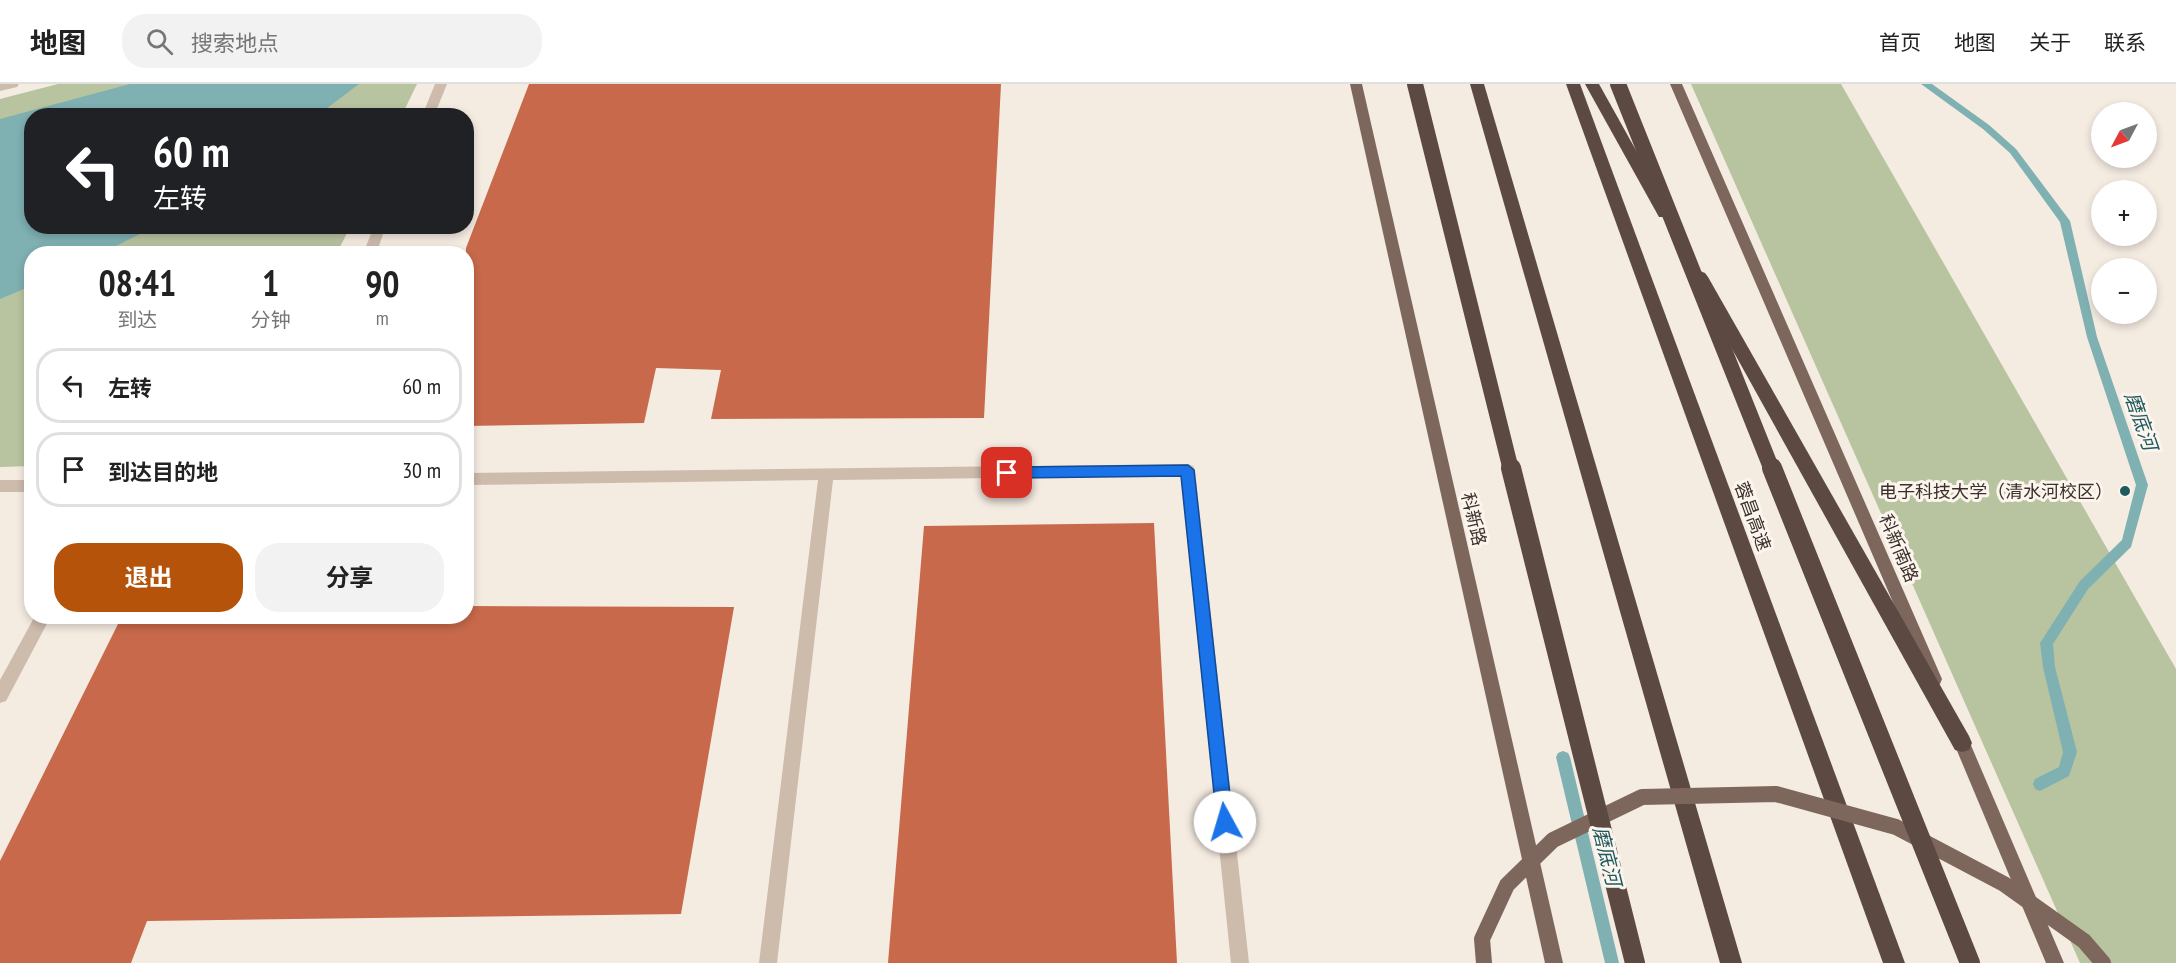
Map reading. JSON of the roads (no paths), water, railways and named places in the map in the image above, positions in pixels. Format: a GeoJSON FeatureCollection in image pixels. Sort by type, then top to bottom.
{"type":"FeatureCollection","features":[{"type":"Feature","properties":{"kind":"highway"},"geometry":{"type":"LineString","coordinates":[[1415,84],[1635,963]]}},
{"type":"Feature","properties":{"kind":"highway"},"geometry":{"type":"LineString","coordinates":[[1477,84],[1731,963]]}},
{"type":"Feature","properties":{"kind":"highway","name":"蓉昌高速"},"geometry":{"type":"LineString","coordinates":[[1573,84],[1894,963]]}},
{"type":"Feature","properties":{"kind":"highway"},"geometry":{"type":"LineString","coordinates":[[1592,84],[1962,743]]}},
{"type":"Feature","properties":{"kind":"highway"},"geometry":{"type":"LineString","coordinates":[[1618,84],[1970,963]]}},
{"type":"Feature","properties":{"kind":"main road","name":"科新路"},"geometry":{"type":"LineString","coordinates":[[1356,84],[1554,963]]}},
{"type":"Feature","properties":{"kind":"main road","name":"科新南路"},"geometry":{"type":"LineString","coordinates":[[1676,84],[2055,963]]}},
{"type":"Feature","properties":{"kind":"main road"},"geometry":{"type":"LineString","coordinates":[[1484,963],[1482,939],[1507,885],[1552,840],[1642,797],[1776,794],[1896,828],[2004,884],[2084,941],[2103,963]]}},
{"type":"Feature","properties":{"kind":"lane"},"geometry":{"type":"LineString","coordinates":[[0,87],[13,84]]}},
{"type":"Feature","properties":{"kind":"lane"},"geometry":{"type":"LineString","coordinates":[[431,108],[441,84]]}},
{"type":"Feature","properties":{"kind":"lane"},"geometry":{"type":"LineString","coordinates":[[474,480],[1188,470],[1240,963]]}},
{"type":"Feature","properties":{"kind":"lane"},"geometry":{"type":"LineString","coordinates":[[768,963],[826,475]]}},
{"type":"Feature","properties":{"kind":"lane"},"geometry":{"type":"LineString","coordinates":[[0,486],[24,486]]}},
{"type":"Feature","properties":{"kind":"lane"},"geometry":{"type":"LineString","coordinates":[[0,696],[39,624]]}},
{"type":"Feature","properties":{"kind":"water"},"geometry":{"type":"Polygon","coordinates":[[[130,84],[359,84],[327,108],[41,108],[130,84]]]}},
{"type":"Feature","properties":{"kind":"water"},"geometry":{"type":"Polygon","coordinates":[[[24,113],[24,234],[140,234],[116,246],[24,246],[24,289],[0,299],[0,119],[24,113]]]}},
{"type":"Feature","properties":{"kind":"waterway","name":"磨底河"},"geometry":{"type":"LineString","coordinates":[[1926,84],[1986,127],[2013,151],[2065,221],[2092,337],[2142,485],[2127,543],[2084,585],[2046,643],[2049,667],[2070,752],[2064,771],[2040,784]]}},
{"type":"Feature","properties":{"kind":"waterway","name":"磨底河"},"geometry":{"type":"LineString","coordinates":[[1563,757],[1612,963]]}},
{"type":"Feature","properties":{"kind":"place","name":"电子科技大学（清水河校区）"},"geometry":{"type":"Point","coordinates":[2125,491]}}]}
